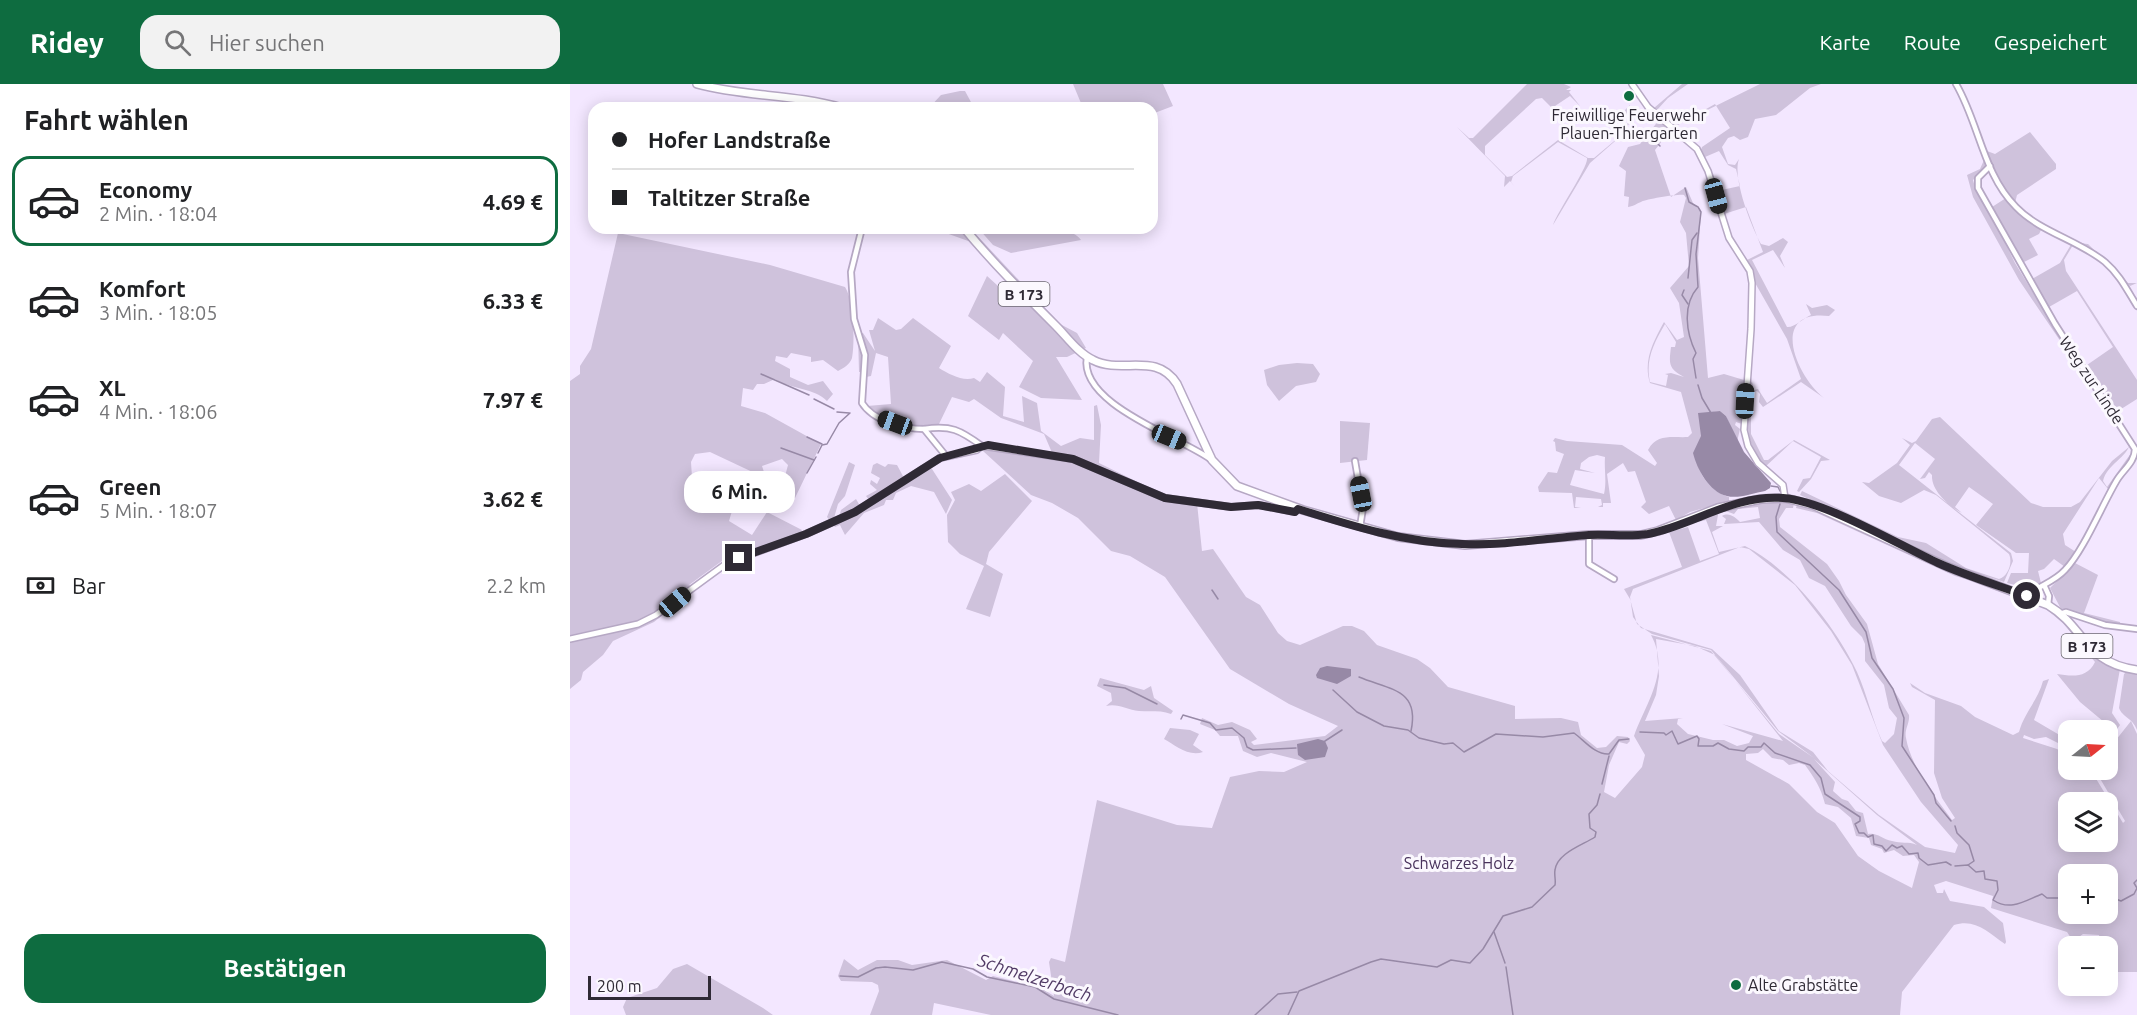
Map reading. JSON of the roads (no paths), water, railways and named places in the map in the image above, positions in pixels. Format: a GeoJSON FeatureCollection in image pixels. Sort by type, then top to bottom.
{"type":"FeatureCollection","features":[{"type":"Feature","properties":{"kind":"main road"},"geometry":{"type":"LineString","coordinates":[[697,84],[734,93],[815,102]]}},
{"type":"Feature","properties":{"kind":"main road","name":"B 173"},"geometry":{"type":"LineString","coordinates":[[969,234],[1008,278],[1087,357],[1111,365],[1151,365],[1168,373],[1177,384],[1212,460],[1237,486],[1298,509],[1360,528],[1415,541],[1464,544],[1651,533],[1718,508],[1755,500],[1785,498],[1814,506],[1948,567],[2048,605],[2060,614],[2097,655],[2115,665],[2137,670]]}},
{"type":"Feature","properties":{"kind":"street"},"geometry":{"type":"LineString","coordinates":[[1632,84],[1648,107],[1697,149],[1708,171],[1729,238],[1749,271],[1751,306],[1744,430],[1753,456],[1763,469],[1783,485],[1785,498]]}},
{"type":"Feature","properties":{"kind":"street"},"geometry":{"type":"LineString","coordinates":[[1956,84],[1990,166],[2016,207],[2032,220],[2077,244],[2106,263],[2122,280],[2137,306]]}},
{"type":"Feature","properties":{"kind":"street","name":"Weg zur Linde"},"geometry":{"type":"LineString","coordinates":[[1990,166],[1978,178],[1978,188],[2055,324],[2135,449],[2135,456],[2120,475],[2070,565],[2045,587],[2037,588],[2027,596]]}},
{"type":"Feature","properties":{"kind":"street"},"geometry":{"type":"LineString","coordinates":[[860,234],[851,272],[854,319],[865,355],[862,403],[874,415],[911,429],[945,426],[953,428],[982,446],[1073,459],[1165,498],[1231,507],[1258,505],[1295,512],[1298,509]]}},
{"type":"Feature","properties":{"kind":"street"},"geometry":{"type":"LineString","coordinates":[[1087,357],[1087,372],[1098,389],[1110,399],[1150,428],[1188,445],[1212,460]]}},
{"type":"Feature","properties":{"kind":"street"},"geometry":{"type":"LineString","coordinates":[[924,429],[946,456]]}},
{"type":"Feature","properties":{"kind":"street"},"geometry":{"type":"LineString","coordinates":[[570,639],[638,624],[656,615],[727,563],[806,534],[855,512],[946,456],[977,450],[982,446]]}},
{"type":"Feature","properties":{"kind":"street"},"geometry":{"type":"LineString","coordinates":[[1355,461],[1364,508],[1360,528]]}},
{"type":"Feature","properties":{"kind":"street"},"geometry":{"type":"LineString","coordinates":[[1589,535],[1590,564],[1614,579]]}},
{"type":"Feature","properties":{"kind":"street"},"geometry":{"type":"LineString","coordinates":[[2045,587],[2049,596],[2048,605]]}},
{"type":"Feature","properties":{"kind":"street"},"geometry":{"type":"LineString","coordinates":[[2060,614],[2066,612],[2105,626],[2137,629]]}},
{"type":"Feature","properties":{"kind":"waterway"},"geometry":{"type":"LineString","coordinates":[[1648,134],[1660,146]]}},
{"type":"Feature","properties":{"kind":"waterway"},"geometry":{"type":"LineString","coordinates":[[1685,188],[1689,202],[1698,207],[1701,212],[1696,254],[1698,287],[1690,302],[1687,319],[1696,353],[1693,359],[1696,378]]}},
{"type":"Feature","properties":{"kind":"waterway"},"geometry":{"type":"LineString","coordinates":[[1688,278],[1692,240],[1697,233]]}},
{"type":"Feature","properties":{"kind":"waterway"},"geometry":{"type":"LineString","coordinates":[[1684,290],[1682,295],[1688,304]]}},
{"type":"Feature","properties":{"kind":"waterway"},"geometry":{"type":"LineString","coordinates":[[761,374],[809,395]]}},
{"type":"Feature","properties":{"kind":"waterway"},"geometry":{"type":"LineString","coordinates":[[1698,385],[1702,398],[1711,413]]}},
{"type":"Feature","properties":{"kind":"waterway"},"geometry":{"type":"LineString","coordinates":[[814,399],[834,409]]}},
{"type":"Feature","properties":{"kind":"waterway"},"geometry":{"type":"LineString","coordinates":[[837,412],[849,413]]}},
{"type":"Feature","properties":{"kind":"waterway"},"geometry":{"type":"LineString","coordinates":[[818,453],[822,445],[827,444],[839,423],[850,413]]}},
{"type":"Feature","properties":{"kind":"waterway"},"geometry":{"type":"LineString","coordinates":[[807,437],[822,444]]}},
{"type":"Feature","properties":{"kind":"waterway"},"geometry":{"type":"LineString","coordinates":[[781,448],[814,460]]}},
{"type":"Feature","properties":{"kind":"waterway"},"geometry":{"type":"LineString","coordinates":[[807,473],[816,457]]}},
{"type":"Feature","properties":{"kind":"waterway"},"geometry":{"type":"LineString","coordinates":[[1771,486],[1778,487],[1780,491]]}},
{"type":"Feature","properties":{"kind":"waterway"},"geometry":{"type":"LineString","coordinates":[[1780,504],[1776,517],[1777,532],[1839,590],[1866,632],[1872,658],[1893,689],[1904,718],[1902,746],[1934,795],[1936,803],[1951,821]]}},
{"type":"Feature","properties":{"kind":"waterway"},"geometry":{"type":"LineString","coordinates":[[1212,590],[1218,599]]}},
{"type":"Feature","properties":{"kind":"waterway"},"geometry":{"type":"LineString","coordinates":[[1359,677],[1400,693],[1407,699],[1413,717],[1411,731]]}},
{"type":"Feature","properties":{"kind":"waterway"},"geometry":{"type":"LineString","coordinates":[[1104,685],[1125,688],[1157,704]]}},
{"type":"Feature","properties":{"kind":"waterway"},"geometry":{"type":"LineString","coordinates":[[1333,690],[1357,712],[1384,726],[1408,730],[1419,738],[1444,744],[1453,743],[1464,752],[1496,734],[1543,737],[1574,733],[1594,750],[1604,754],[1609,754],[1619,740],[1629,739]]}},
{"type":"Feature","properties":{"kind":"waterway"},"geometry":{"type":"LineString","coordinates":[[1181,719],[1183,715],[1210,723],[1216,730],[1232,728],[1244,738],[1247,747],[1253,750],[1296,748]]}},
{"type":"Feature","properties":{"kind":"waterway"},"geometry":{"type":"LineString","coordinates":[[1325,741],[1342,730]]}},
{"type":"Feature","properties":{"kind":"waterway"},"geometry":{"type":"LineString","coordinates":[[1640,732],[1666,735],[1672,731],[1678,744],[1697,736],[1698,746],[1713,746],[1718,743],[1729,749],[1744,751],[1748,747],[1761,747],[1764,743],[1775,753],[1810,765],[1821,778],[1825,794],[1860,817],[1860,821],[1855,824],[1859,833],[1864,833],[1868,837],[1873,835],[1874,844],[1882,846],[1886,851],[1892,845],[1897,848],[1902,846],[1909,854],[1918,853],[1919,858],[1928,865],[1946,862],[1951,865]]}},
{"type":"Feature","properties":{"kind":"waterway"},"geometry":{"type":"LineString","coordinates":[[1602,784],[1609,756]]}},
{"type":"Feature","properties":{"kind":"waterway"},"geometry":{"type":"LineString","coordinates":[[1288,1015],[1299,991],[1381,959],[1437,967],[1451,960],[1470,963],[1483,949],[1503,916],[1532,907],[1555,885],[1555,870],[1560,859],[1595,837],[1596,832],[1590,828],[1589,814],[1597,805],[1600,794]]}},
{"type":"Feature","properties":{"kind":"waterway"},"geometry":{"type":"LineString","coordinates":[[1955,826],[1957,833],[1969,845],[1974,861],[1968,865]]}},
{"type":"Feature","properties":{"kind":"waterway"},"geometry":{"type":"LineString","coordinates":[[1955,866],[1968,865],[1976,872],[1984,871],[1985,879],[1997,881],[1998,890],[1993,900],[2006,905],[2018,904],[2042,894],[2047,898],[2058,898]]}},
{"type":"Feature","properties":{"kind":"waterway"},"geometry":{"type":"LineString","coordinates":[[2118,900],[2121,901],[2134,894],[2137,888],[2134,883],[2137,880]]}},
{"type":"Feature","properties":{"kind":"waterway"},"geometry":{"type":"LineString","coordinates":[[1494,932],[1505,963]]}},
{"type":"Feature","properties":{"kind":"waterway","name":"Schmelzerbach"},"geometry":{"type":"LineString","coordinates":[[840,976],[858,977],[876,968],[885,967],[913,970],[942,962],[973,969],[987,977],[1035,987],[1054,999],[1118,1015]]}},
{"type":"Feature","properties":{"kind":"waterway"},"geometry":{"type":"LineString","coordinates":[[1506,967],[1513,1015]]}},
{"type":"Feature","properties":{"kind":"waterway","name":"Schmelzerbach"},"geometry":{"type":"LineString","coordinates":[[1255,1015],[1278,994],[1297,992]]}},
{"type":"Feature","properties":{"kind":"place","name":"Freiwillige Feuerwehr Plauen-Thiergarten"},"geometry":{"type":"Point","coordinates":[1629,96]}},
{"type":"Feature","properties":{"kind":"place","name":"Alte Grabstätte"},"geometry":{"type":"Point","coordinates":[1736,985]}},
{"type":"Feature","properties":{"kind":"park label","name":"Schwarzes Holz"},"geometry":{"type":"Point","coordinates":[1459,863]}}]}
